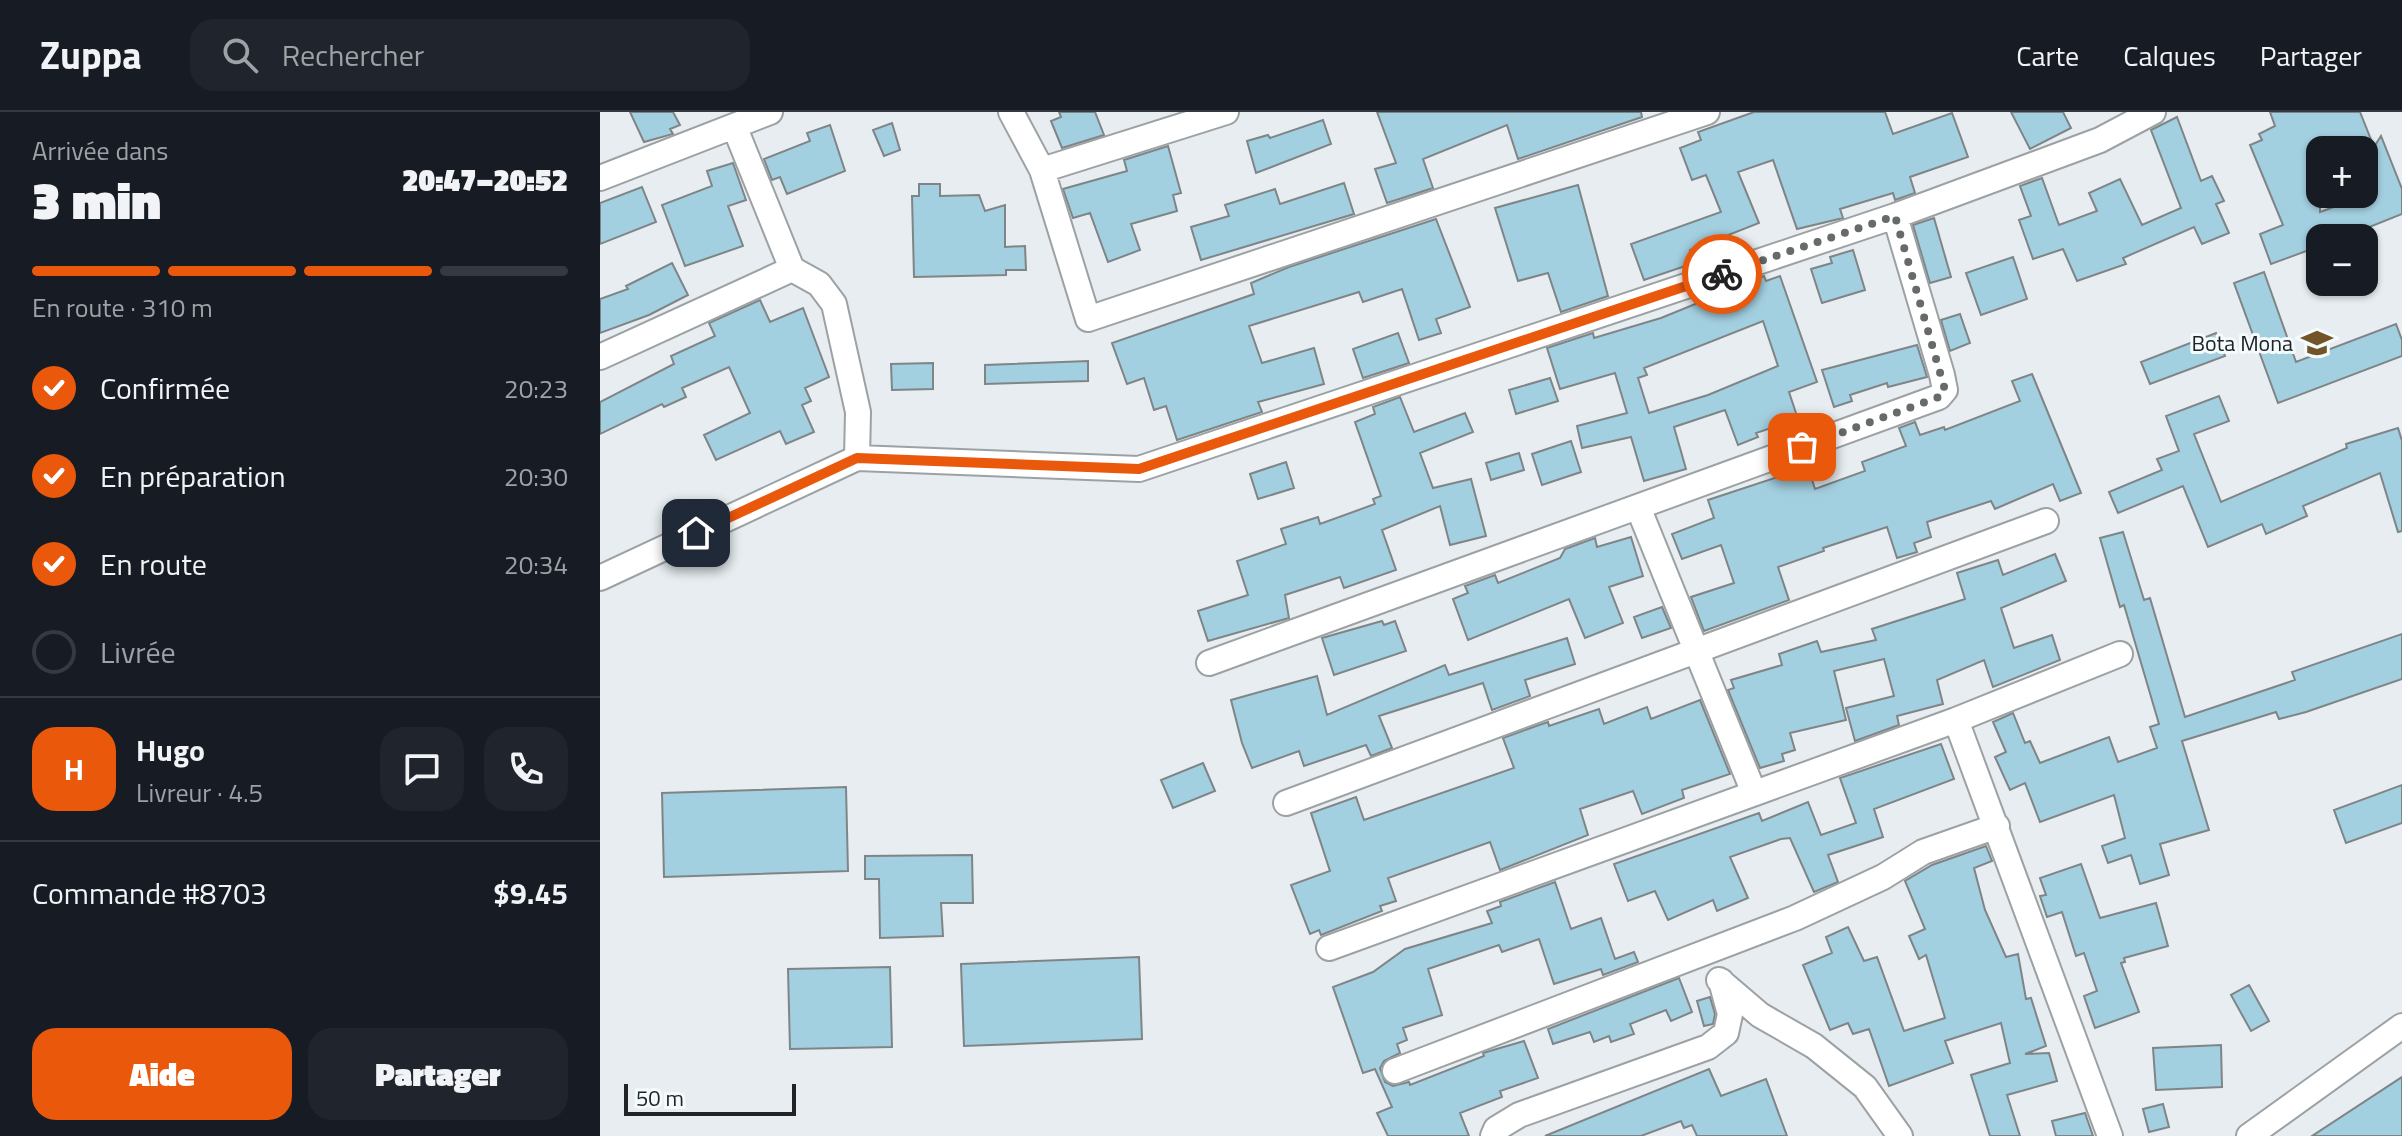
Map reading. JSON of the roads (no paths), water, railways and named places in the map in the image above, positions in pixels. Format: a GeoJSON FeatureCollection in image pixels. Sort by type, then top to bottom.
{"type":"FeatureCollection","features":[{"type":"Feature","properties":{"kind":"street"},"geometry":{"type":"LineString","coordinates":[[600,178],[770,112]]}},
{"type":"Feature","properties":{"kind":"street"},"geometry":{"type":"LineString","coordinates":[[1011,112],[1042,170],[1088,319],[1707,112]]}},
{"type":"Feature","properties":{"kind":"street"},"geometry":{"type":"LineString","coordinates":[[1042,170],[1226,112]]}},
{"type":"Feature","properties":{"kind":"street"},"geometry":{"type":"LineString","coordinates":[[600,578],[857,458],[1139,469],[1895,216],[2100,140],[2153,112]]}},
{"type":"Feature","properties":{"kind":"street"},"geometry":{"type":"LineString","coordinates":[[735,128],[792,269],[819,284],[834,304],[858,412],[857,458]]}},
{"type":"Feature","properties":{"kind":"street"},"geometry":{"type":"LineString","coordinates":[[1209,663],[1939,397],[1945,390],[1895,216]]}},
{"type":"Feature","properties":{"kind":"street"},"geometry":{"type":"LineString","coordinates":[[600,357],[792,269]]}},
{"type":"Feature","properties":{"kind":"street"},"geometry":{"type":"LineString","coordinates":[[1638,507],[1754,793]]}},
{"type":"Feature","properties":{"kind":"street"},"geometry":{"type":"LineString","coordinates":[[1286,803],[2046,521]]}},
{"type":"Feature","properties":{"kind":"street"},"geometry":{"type":"LineString","coordinates":[[1329,948],[1956,720],[2120,654]]}},
{"type":"Feature","properties":{"kind":"street"},"geometry":{"type":"LineString","coordinates":[[1956,720],[2110,1136]]}},
{"type":"Feature","properties":{"kind":"street"},"geometry":{"type":"LineString","coordinates":[[1395,1071],[1795,918],[1883,877],[1923,852],[1997,826]]}},
{"type":"Feature","properties":{"kind":"street"},"geometry":{"type":"LineString","coordinates":[[1693,958],[1760,1015],[1814,1046],[1865,1087],[1900,1136]]}},
{"type":"Feature","properties":{"kind":"street"},"geometry":{"type":"LineString","coordinates":[[1493,1136],[1496,1129],[1519,1115],[1708,1047],[1726,1033],[1730,1014],[1721,981]]}},
{"type":"Feature","properties":{"kind":"street"},"geometry":{"type":"LineString","coordinates":[[2249,1136],[2402,1026]]}},
{"type":"Feature","properties":{"kind":"place","name":"Bota Mona"},"geometry":{"type":"Point","coordinates":[2317,343]}}]}
